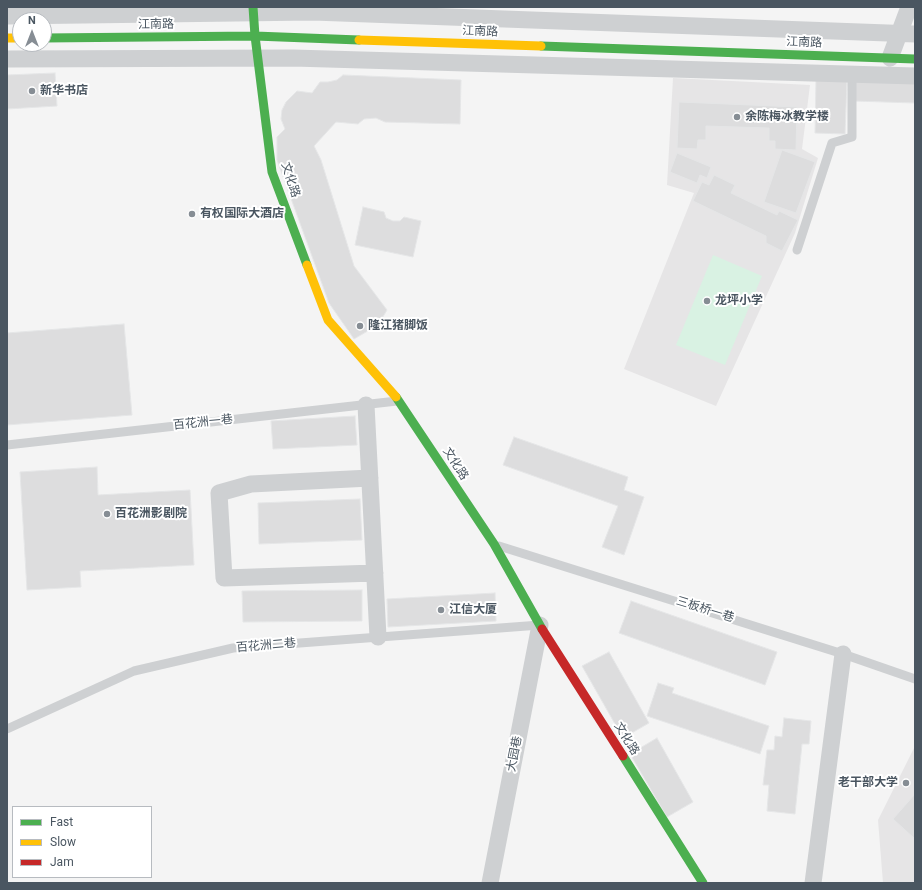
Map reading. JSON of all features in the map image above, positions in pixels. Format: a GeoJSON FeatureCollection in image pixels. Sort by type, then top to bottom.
{"type":"FeatureCollection","features":[{"type":"Feature","properties":{"kind":"street"},"geometry":{"type":"LineString","coordinates":[[890,58],[907,34],[909,7]]}},
{"type":"Feature","properties":{"kind":"street"},"geometry":{"type":"LineString","coordinates":[[7,16],[253,10],[907,34]]}},
{"type":"Feature","properties":{"kind":"street","name":"文化路"},"geometry":{"type":"LineString","coordinates":[[253,10],[272,172],[328,320],[400,401],[494,544],[540,625],[703,883]]}},
{"type":"Feature","properties":{"kind":"street","name":"江南路"},"geometry":{"type":"LineString","coordinates":[[52,38],[255,36],[915,59]]}},
{"type":"Feature","properties":{"kind":"street"},"geometry":{"type":"LineString","coordinates":[[7,60],[309,59],[915,76]]}},
{"type":"Feature","properties":{"kind":"street"},"geometry":{"type":"LineString","coordinates":[[366,405],[378,637]]}},
{"type":"Feature","properties":{"kind":"street"},"geometry":{"type":"LineString","coordinates":[[370,478],[251,484],[219,493],[224,578],[375,573]]}},
{"type":"Feature","properties":{"kind":"street","name":"大园巷"},"geometry":{"type":"LineString","coordinates":[[490,883],[540,625]]}},
{"type":"Feature","properties":{"kind":"street"},"geometry":{"type":"LineString","coordinates":[[813,883],[843,654]]}},
{"type":"Feature","properties":{"kind":"lane"},"geometry":{"type":"LineString","coordinates":[[797,250],[832,143],[852,137],[852,70]]}},
{"type":"Feature","properties":{"kind":"lane","name":"百花洲一巷"},"geometry":{"type":"LineString","coordinates":[[7,445],[400,401]]}},
{"type":"Feature","properties":{"kind":"lane","name":"三板桥一巷"},"geometry":{"type":"LineString","coordinates":[[494,544],[843,654],[915,679]]}},
{"type":"Feature","properties":{"kind":"lane","name":"百花洲二巷"},"geometry":{"type":"LineString","coordinates":[[7,729],[134,671],[233,648],[540,625]]}},
{"type":"Feature","properties":{"kind":"shaded area","name":"龙坪小学"},"geometry":{"type":"Polygon","coordinates":[[[673,78],[810,85],[802,149],[818,158],[795,233],[716,406],[624,369],[694,193],[667,185],[673,78]]]}},
{"type":"Feature","properties":{"kind":"shaded area","name":"老干部大学"},"geometry":{"type":"Polygon","coordinates":[[[915,746],[915,883],[883,883],[878,820],[915,746]]]}},
{"type":"Feature","properties":{"kind":"green space"},"geometry":{"type":"Polygon","coordinates":[[[713,255],[762,276],[725,365],[676,345],[713,255]]]}},
{"type":"Feature","properties":{"kind":"building","name":"新华书店"},"geometry":{"type":"Polygon","coordinates":[[[55,73],[57,106],[7,109],[7,75],[55,73]]]}},
{"type":"Feature","properties":{"kind":"building"},"geometry":{"type":"Polygon","coordinates":[[[343,75],[461,80],[460,124],[385,122],[376,118],[364,119],[358,124],[336,122],[314,146],[321,160],[354,266],[387,310],[378,325],[354,339],[329,303],[277,160],[277,137],[285,129],[281,119],[282,110],[286,102],[297,91],[312,93],[320,82],[337,80],[343,75]]]}},
{"type":"Feature","properties":{"kind":"building"},"geometry":{"type":"Polygon","coordinates":[[[855,76],[915,77],[915,103],[854,101],[855,76]]]}},
{"type":"Feature","properties":{"kind":"building"},"geometry":{"type":"Polygon","coordinates":[[[816,79],[847,80],[845,134],[815,133],[816,79]]]}},
{"type":"Feature","properties":{"kind":"building","name":"余陈梅冰教学楼"},"geometry":{"type":"Polygon","coordinates":[[[679,102],[797,107],[796,150],[775,149],[775,141],[769,141],[769,128],[706,126],[706,140],[698,140],[697,149],[677,148],[679,102]]]}},
{"type":"Feature","properties":{"kind":"building"},"geometry":{"type":"Polygon","coordinates":[[[782,150],[815,162],[796,213],[764,202],[782,150]]]}},
{"type":"Feature","properties":{"kind":"building"},"geometry":{"type":"Polygon","coordinates":[[[677,153],[711,167],[707,178],[700,175],[697,183],[670,172],[677,153]]]}},
{"type":"Feature","properties":{"kind":"building"},"geometry":{"type":"Polygon","coordinates":[[[714,175],[735,185],[731,193],[777,215],[779,211],[798,220],[782,251],[766,243],[766,236],[693,201],[702,182],[709,185],[714,175]]]}},
{"type":"Feature","properties":{"kind":"building"},"geometry":{"type":"Polygon","coordinates":[[[363,207],[384,212],[386,218],[393,221],[400,221],[404,217],[421,221],[413,257],[355,245],[363,207]]]}},
{"type":"Feature","properties":{"kind":"building"},"geometry":{"type":"Polygon","coordinates":[[[124,324],[132,415],[7,425],[7,333],[124,324]]]}},
{"type":"Feature","properties":{"kind":"building"},"geometry":{"type":"Polygon","coordinates":[[[355,416],[357,445],[273,449],[271,421],[355,416]]]}},
{"type":"Feature","properties":{"kind":"building"},"geometry":{"type":"Polygon","coordinates":[[[514,437],[628,477],[624,490],[644,497],[624,555],[602,547],[618,506],[503,465],[514,437]]]}},
{"type":"Feature","properties":{"kind":"building","name":"百花洲影剧院"},"geometry":{"type":"Polygon","coordinates":[[[97,467],[98,495],[190,490],[194,565],[80,571],[81,587],[27,590],[20,472],[97,467]]]}},
{"type":"Feature","properties":{"kind":"building"},"geometry":{"type":"Polygon","coordinates":[[[360,499],[362,540],[259,544],[258,503],[360,499]]]}},
{"type":"Feature","properties":{"kind":"building"},"geometry":{"type":"Polygon","coordinates":[[[362,590],[362,621],[243,622],[242,591],[362,590]]]}},
{"type":"Feature","properties":{"kind":"building","name":"江信大厦"},"geometry":{"type":"Polygon","coordinates":[[[495,593],[496,621],[388,627],[387,599],[495,593]]]}},
{"type":"Feature","properties":{"kind":"building"},"geometry":{"type":"Polygon","coordinates":[[[631,601],[777,652],[765,685],[619,633],[631,601]]]}},
{"type":"Feature","properties":{"kind":"building"},"geometry":{"type":"Polygon","coordinates":[[[609,652],[649,723],[623,738],[582,666],[609,652]]]}},
{"type":"Feature","properties":{"kind":"building"},"geometry":{"type":"Polygon","coordinates":[[[658,683],[674,688],[672,693],[769,726],[760,754],[647,716],[658,683]]]}},
{"type":"Feature","properties":{"kind":"building"},"geometry":{"type":"Polygon","coordinates":[[[784,718],[811,721],[809,744],[802,744],[795,814],[767,811],[769,785],[763,785],[767,750],[774,750],[775,736],[782,737],[784,718]]]}},
{"type":"Feature","properties":{"kind":"building"},"geometry":{"type":"Polygon","coordinates":[[[657,738],[693,802],[667,817],[630,754],[657,738]]]}},
{"type":"Feature","properties":{"kind":"building"},"geometry":{"type":"Polygon","coordinates":[[[915,794],[915,839],[893,819],[915,794]]]}},
{"type":"Feature","properties":{"kind":"traffic: fast"},"geometry":{"type":"LineString","coordinates":[[253,7],[255,36],[272,172],[307,265]]}},
{"type":"Feature","properties":{"kind":"traffic: fast"},"geometry":{"type":"LineString","coordinates":[[52,38],[255,36],[359,40]]}},
{"type":"Feature","properties":{"kind":"traffic: fast"},"geometry":{"type":"LineString","coordinates":[[541,46],[915,59]]}},
{"type":"Feature","properties":{"kind":"traffic: fast"},"geometry":{"type":"LineString","coordinates":[[396,397],[494,544],[542,629]]}},
{"type":"Feature","properties":{"kind":"traffic: fast"},"geometry":{"type":"LineString","coordinates":[[623,756],[703,883]]}},
{"type":"Feature","properties":{"kind":"traffic: slow"},"geometry":{"type":"LineString","coordinates":[[7,38],[12,38]]}},
{"type":"Feature","properties":{"kind":"traffic: slow"},"geometry":{"type":"LineString","coordinates":[[359,40],[541,46]]}},
{"type":"Feature","properties":{"kind":"traffic: slow"},"geometry":{"type":"LineString","coordinates":[[307,265],[328,320],[396,397]]}},
{"type":"Feature","properties":{"kind":"traffic: jam"},"geometry":{"type":"LineString","coordinates":[[542,629],[623,756]]}},
{"type":"Feature","properties":{"kind":"place","name":"新华书店"},"geometry":{"type":"Point","coordinates":[32,91]}},
{"type":"Feature","properties":{"kind":"place","name":"余陈梅冰教学楼"},"geometry":{"type":"Point","coordinates":[737,117]}},
{"type":"Feature","properties":{"kind":"place","name":"有权国际大酒店"},"geometry":{"type":"Point","coordinates":[192,214]}},
{"type":"Feature","properties":{"kind":"place","name":"龙坪小学"},"geometry":{"type":"Point","coordinates":[707,301]}},
{"type":"Feature","properties":{"kind":"place","name":"隆江猪脚饭"},"geometry":{"type":"Point","coordinates":[360,326]}},
{"type":"Feature","properties":{"kind":"place","name":"百花洲影剧院"},"geometry":{"type":"Point","coordinates":[107,514]}},
{"type":"Feature","properties":{"kind":"place","name":"江信大厦"},"geometry":{"type":"Point","coordinates":[441,610]}},
{"type":"Feature","properties":{"kind":"place","name":"老干部大学"},"geometry":{"type":"Point","coordinates":[906,783]}}]}
